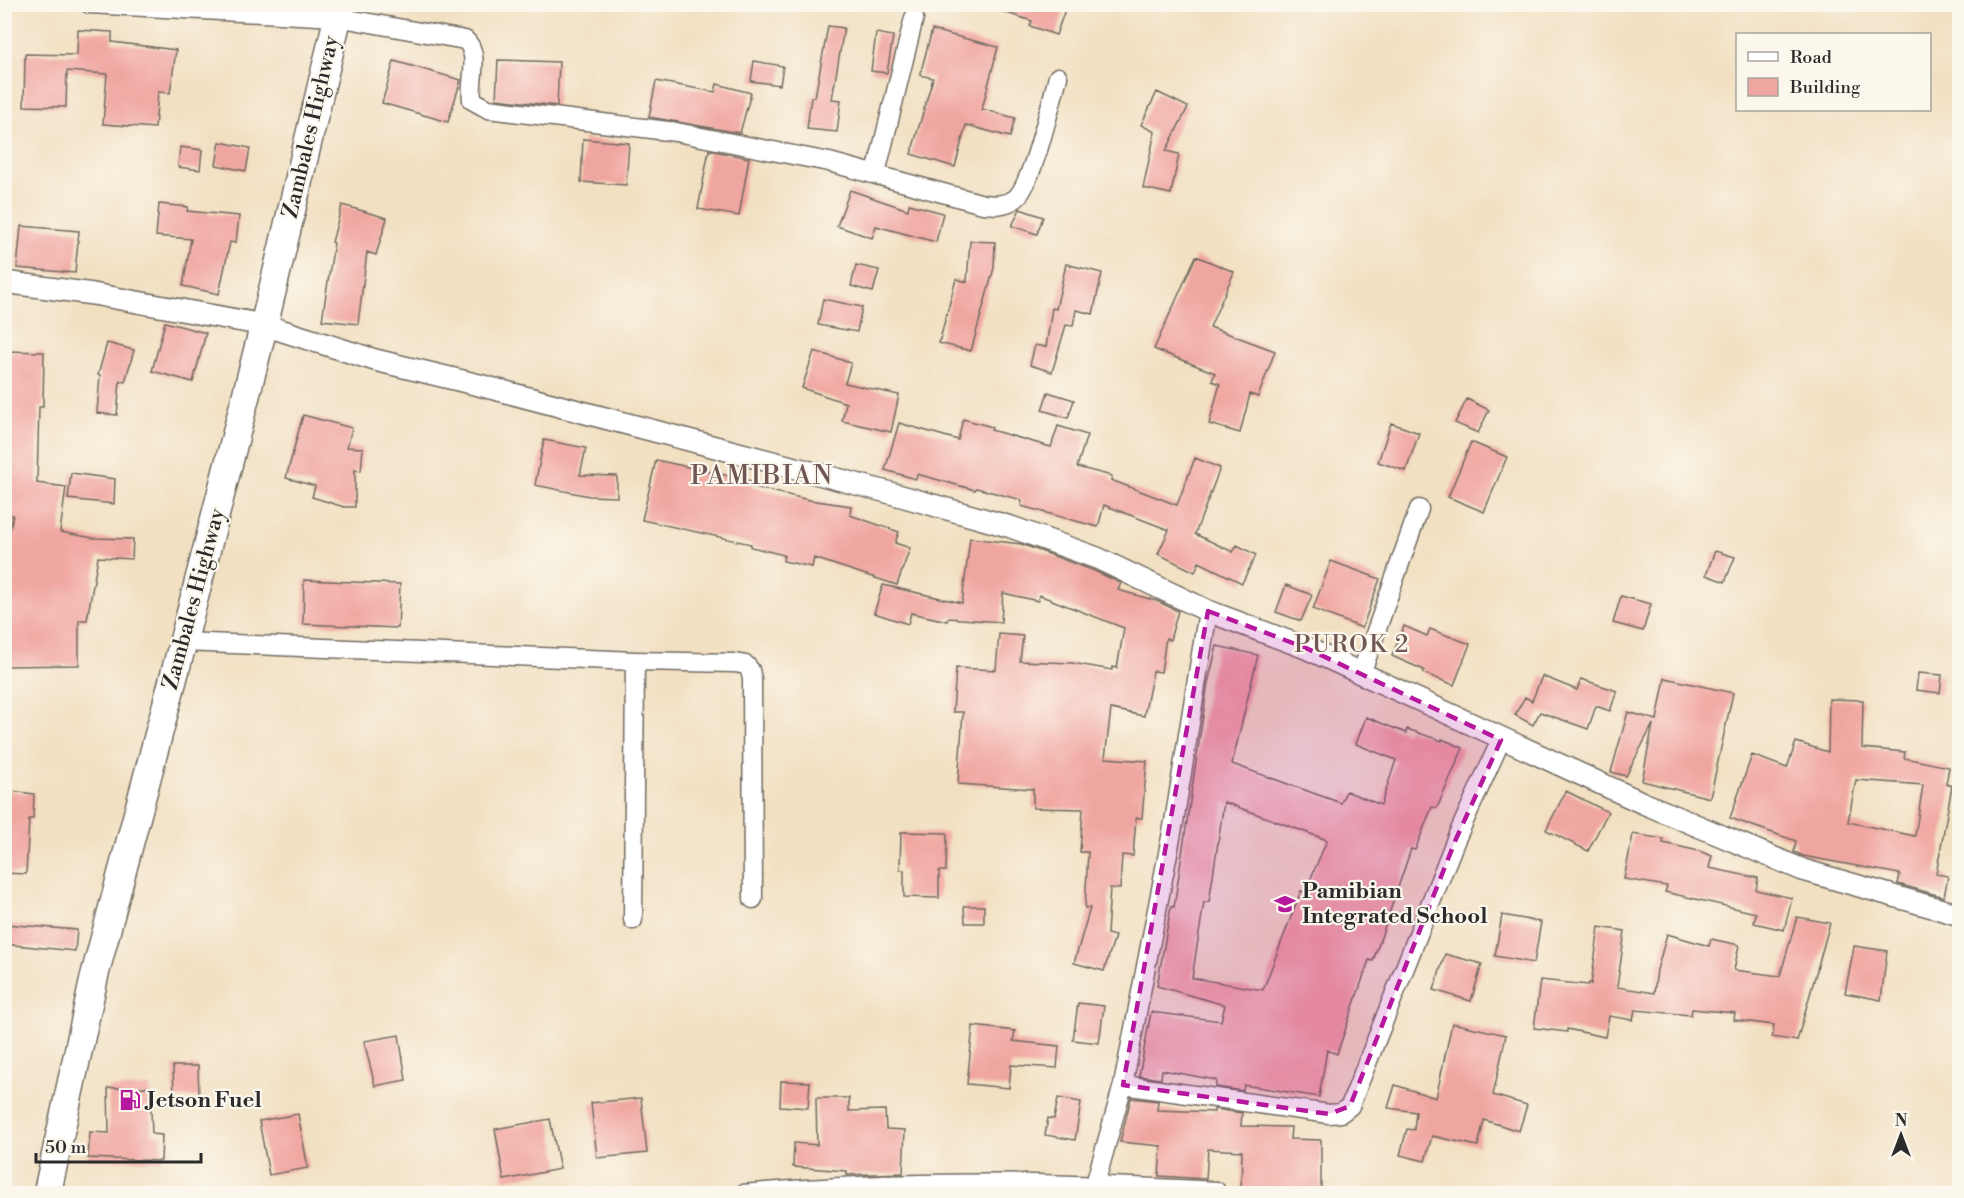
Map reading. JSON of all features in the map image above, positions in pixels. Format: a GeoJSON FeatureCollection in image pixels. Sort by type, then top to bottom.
{"type":"FeatureCollection","features":[{"type":"Feature","properties":{"kind":"main road","name":"Zambales Highway"},"geometry":{"type":"LineString","coordinates":[[47,1194],[95,974],[264,325],[339,11]]}},
{"type":"Feature","properties":{"kind":"street"},"geometry":{"type":"LineString","coordinates":[[89,4],[339,11],[465,39],[474,52],[472,100],[488,109],[676,132],[876,173],[983,204],[1000,205],[1013,201],[1022,193],[1029,177],[1058,77]]}},
{"type":"Feature","properties":{"kind":"street"},"geometry":{"type":"LineString","coordinates":[[876,173],[914,18]]}},
{"type":"Feature","properties":{"kind":"street"},"geometry":{"type":"LineString","coordinates":[[4,282],[75,291],[264,325],[375,360],[876,489],[1011,527],[1097,558],[1208,610],[1306,648],[1643,803],[1803,870],[1959,915]]}},
{"type":"Feature","properties":{"kind":"street"},"geometry":{"type":"LineString","coordinates":[[1361,674],[1419,509]]}},
{"type":"Feature","properties":{"kind":"street"},"geometry":{"type":"LineString","coordinates":[[1095,1184],[1123,1084],[1174,822],[1208,610]]}},
{"type":"Feature","properties":{"kind":"street"},"geometry":{"type":"LineString","coordinates":[[183,642],[746,665],[752,679],[753,898]]}},
{"type":"Feature","properties":{"kind":"street"},"geometry":{"type":"LineString","coordinates":[[633,920],[635,661]]}},
{"type":"Feature","properties":{"kind":"street"},"geometry":{"type":"LineString","coordinates":[[1123,1084],[1329,1114],[1341,1113],[1350,1106],[1456,839],[1502,740]]}},
{"type":"Feature","properties":{"kind":"street"},"geometry":{"type":"LineString","coordinates":[[743,1194],[812,1187],[960,1183],[1095,1184],[1216,1191]]}},
{"type":"Feature","properties":{"kind":"highlighted area"},"geometry":{"type":"Polygon","coordinates":[[[1208,611],[1306,648],[1501,740],[1456,839],[1350,1106],[1329,1114],[1123,1085],[1208,611]]]}},
{"type":"Feature","properties":{"kind":"building"},"geometry":{"type":"Polygon","coordinates":[[[992,4],[1067,4],[1056,35],[1030,26],[1032,21],[991,8],[992,4]]]}},
{"type":"Feature","properties":{"kind":"building"},"geometry":{"type":"Polygon","coordinates":[[[828,26],[844,28],[832,99],[841,100],[837,132],[807,129],[811,97],[815,97],[828,26]]]}},
{"type":"Feature","properties":{"kind":"building"},"geometry":{"type":"Polygon","coordinates":[[[78,30],[112,32],[112,42],[176,50],[170,93],[158,92],[155,128],[103,124],[107,74],[67,71],[66,107],[24,106],[25,54],[77,55],[78,30]]]}},
{"type":"Feature","properties":{"kind":"building"},"geometry":{"type":"Polygon","coordinates":[[[932,30],[998,47],[982,109],[1015,118],[1010,137],[966,125],[955,167],[911,154],[933,78],[920,75],[932,30]]]}},
{"type":"Feature","properties":{"kind":"building"},"geometry":{"type":"Polygon","coordinates":[[[876,33],[893,36],[887,73],[871,71],[876,33]]]}},
{"type":"Feature","properties":{"kind":"building"},"geometry":{"type":"Polygon","coordinates":[[[498,60],[559,62],[557,106],[496,99],[498,60]]]}},
{"type":"Feature","properties":{"kind":"building"},"geometry":{"type":"Polygon","coordinates":[[[394,61],[461,80],[448,122],[382,103],[394,61]]]}},
{"type":"Feature","properties":{"kind":"building"},"geometry":{"type":"Polygon","coordinates":[[[754,61],[783,66],[780,85],[751,81],[754,61]]]}},
{"type":"Feature","properties":{"kind":"building"},"geometry":{"type":"Polygon","coordinates":[[[656,81],[715,92],[717,84],[751,93],[740,133],[649,117],[656,81]]]}},
{"type":"Feature","properties":{"kind":"building"},"geometry":{"type":"Polygon","coordinates":[[[1157,92],[1188,107],[1166,151],[1179,154],[1171,194],[1143,188],[1155,132],[1141,125],[1157,92]]]}},
{"type":"Feature","properties":{"kind":"building"},"geometry":{"type":"Polygon","coordinates":[[[583,139],[629,143],[626,185],[581,182],[583,139]]]}},
{"type":"Feature","properties":{"kind":"building"},"geometry":{"type":"Polygon","coordinates":[[[220,142],[250,148],[246,171],[216,165],[220,142]]]}},
{"type":"Feature","properties":{"kind":"building"},"geometry":{"type":"Polygon","coordinates":[[[180,147],[202,150],[200,170],[178,167],[180,147]]]}},
{"type":"Feature","properties":{"kind":"building"},"geometry":{"type":"Polygon","coordinates":[[[709,150],[749,158],[739,216],[698,209],[709,150]]]}},
{"type":"Feature","properties":{"kind":"building"},"geometry":{"type":"Polygon","coordinates":[[[850,190],[908,210],[909,204],[943,213],[936,242],[876,226],[872,238],[837,226],[850,190]]]}},
{"type":"Feature","properties":{"kind":"building"},"geometry":{"type":"Polygon","coordinates":[[[159,204],[188,207],[187,211],[239,216],[236,243],[230,242],[219,294],[183,286],[191,239],[156,236],[159,204]]]}},
{"type":"Feature","properties":{"kind":"building"},"geometry":{"type":"Polygon","coordinates":[[[342,205],[387,218],[376,255],[367,252],[358,324],[322,320],[334,243],[332,242],[342,205]]]}},
{"type":"Feature","properties":{"kind":"building"},"geometry":{"type":"Polygon","coordinates":[[[1020,209],[1043,217],[1037,234],[1012,226],[1020,209]]]}},
{"type":"Feature","properties":{"kind":"building"},"geometry":{"type":"Polygon","coordinates":[[[21,226],[79,231],[75,273],[17,268],[21,226]]]}},
{"type":"Feature","properties":{"kind":"building"},"geometry":{"type":"Polygon","coordinates":[[[970,241],[995,242],[994,268],[971,351],[939,343],[956,279],[967,282],[970,241]]]}},
{"type":"Feature","properties":{"kind":"building"},"geometry":{"type":"Polygon","coordinates":[[[1196,256],[1234,272],[1210,327],[1275,351],[1258,397],[1250,394],[1240,433],[1209,424],[1220,384],[1212,381],[1215,373],[1154,349],[1196,256]]]}},
{"type":"Feature","properties":{"kind":"building"},"geometry":{"type":"Polygon","coordinates":[[[1066,264],[1102,273],[1093,314],[1076,310],[1073,326],[1066,325],[1052,372],[1030,365],[1035,345],[1046,347],[1052,308],[1056,309],[1066,264]]]}},
{"type":"Feature","properties":{"kind":"building"},"geometry":{"type":"Polygon","coordinates":[[[856,265],[879,270],[873,292],[851,286],[856,265]]]}},
{"type":"Feature","properties":{"kind":"building"},"geometry":{"type":"Polygon","coordinates":[[[823,299],[862,307],[857,332],[818,325],[823,299]]]}},
{"type":"Feature","properties":{"kind":"building"},"geometry":{"type":"Polygon","coordinates":[[[165,322],[206,333],[193,382],[152,371],[165,322]]]}},
{"type":"Feature","properties":{"kind":"building"},"geometry":{"type":"Polygon","coordinates":[[[107,343],[134,350],[125,382],[120,381],[117,415],[97,413],[100,375],[98,375],[107,343]]]}},
{"type":"Feature","properties":{"kind":"building"},"geometry":{"type":"Polygon","coordinates":[[[4,351],[44,352],[43,407],[39,407],[37,483],[66,487],[60,532],[93,538],[133,539],[132,559],[98,557],[87,620],[79,620],[79,665],[4,666],[4,559],[13,515],[4,515],[4,351]]]}},
{"type":"Feature","properties":{"kind":"building"},"geometry":{"type":"Polygon","coordinates":[[[814,351],[851,363],[845,383],[899,395],[891,432],[842,421],[846,403],[802,388],[814,351]]]}},
{"type":"Feature","properties":{"kind":"building"},"geometry":{"type":"Polygon","coordinates":[[[1048,392],[1074,400],[1068,418],[1042,410],[1048,392]]]}},
{"type":"Feature","properties":{"kind":"building"},"geometry":{"type":"Polygon","coordinates":[[[1467,399],[1489,410],[1478,433],[1455,423],[1467,399]]]}},
{"type":"Feature","properties":{"kind":"building"},"geometry":{"type":"Polygon","coordinates":[[[303,415],[352,428],[347,447],[363,448],[361,471],[355,470],[355,507],[344,507],[312,497],[315,486],[286,478],[303,415]]]}},
{"type":"Feature","properties":{"kind":"building"},"geometry":{"type":"Polygon","coordinates":[[[963,419],[992,427],[991,430],[1051,447],[1058,426],[1087,435],[1077,467],[1112,476],[1111,480],[1177,505],[1195,458],[1220,468],[1195,534],[1233,552],[1237,545],[1256,555],[1242,583],[1199,562],[1195,572],[1158,554],[1169,530],[1104,505],[1098,527],[1021,506],[1022,500],[917,474],[916,479],[885,470],[899,423],[958,440],[963,419]]]}},
{"type":"Feature","properties":{"kind":"building"},"geometry":{"type":"Polygon","coordinates":[[[1391,423],[1419,433],[1406,471],[1378,462],[1391,423]]]}},
{"type":"Feature","properties":{"kind":"building"},"geometry":{"type":"Polygon","coordinates":[[[544,440],[586,448],[580,475],[617,476],[617,497],[589,496],[535,485],[544,440]]]}},
{"type":"Feature","properties":{"kind":"building"},"geometry":{"type":"Polygon","coordinates":[[[1471,442],[1507,457],[1484,512],[1448,497],[1471,442]]]}},
{"type":"Feature","properties":{"kind":"building"},"geometry":{"type":"Polygon","coordinates":[[[656,460],[752,481],[750,486],[809,500],[851,506],[850,515],[899,532],[895,543],[910,548],[897,585],[814,558],[812,567],[783,561],[784,555],[751,547],[751,544],[642,520],[656,460]]]}},
{"type":"Feature","properties":{"kind":"building"},"geometry":{"type":"Polygon","coordinates":[[[71,473],[115,479],[114,504],[68,499],[71,473]]]}},
{"type":"Feature","properties":{"kind":"building"},"geometry":{"type":"Polygon","coordinates":[[[970,538],[1021,544],[1121,583],[1118,590],[1157,601],[1178,611],[1170,640],[1166,638],[1161,672],[1153,671],[1144,716],[1111,709],[1105,758],[1147,761],[1142,818],[1136,818],[1133,856],[1122,855],[1120,889],[1110,888],[1107,934],[1115,936],[1104,971],[1074,963],[1090,908],[1085,908],[1088,852],[1080,852],[1083,809],[1033,808],[1033,789],[958,784],[963,712],[953,712],[956,668],[996,670],[999,634],[1023,636],[1020,661],[1072,663],[1112,670],[1113,667],[1117,668],[1124,628],[1039,595],[1038,601],[1003,593],[1001,622],[948,618],[947,621],[911,613],[908,624],[874,613],[883,585],[962,603],[970,538]]]}},
{"type":"Feature","properties":{"kind":"building"},"geometry":{"type":"Polygon","coordinates":[[[1715,551],[1735,557],[1725,582],[1706,575],[1715,551]]]}},
{"type":"Feature","properties":{"kind":"building"},"geometry":{"type":"Polygon","coordinates":[[[1331,561],[1380,579],[1362,628],[1313,609],[1331,561]]]}},
{"type":"Feature","properties":{"kind":"building"},"geometry":{"type":"Polygon","coordinates":[[[304,580],[400,584],[398,628],[303,624],[304,580]]]}},
{"type":"Feature","properties":{"kind":"building"},"geometry":{"type":"Polygon","coordinates":[[[1286,585],[1312,595],[1301,621],[1276,612],[1286,585]]]}},
{"type":"Feature","properties":{"kind":"building"},"geometry":{"type":"Polygon","coordinates":[[[1621,596],[1651,604],[1643,631],[1613,623],[1621,596]]]}},
{"type":"Feature","properties":{"kind":"building"},"geometry":{"type":"Polygon","coordinates":[[[1404,626],[1427,636],[1430,629],[1470,644],[1454,685],[1423,673],[1424,670],[1392,656],[1404,626]]]}},
{"type":"Feature","properties":{"kind":"building"},"geometry":{"type":"Polygon","coordinates":[[[1217,646],[1258,655],[1232,764],[1341,803],[1346,791],[1381,805],[1396,760],[1356,744],[1366,717],[1406,733],[1407,729],[1463,748],[1437,808],[1432,807],[1415,850],[1411,849],[1373,961],[1369,960],[1337,1054],[1327,1050],[1319,1097],[1244,1085],[1243,1091],[1216,1087],[1216,1080],[1162,1070],[1161,1079],[1139,1076],[1151,1012],[1221,1021],[1225,1005],[1157,986],[1171,906],[1174,907],[1208,683],[1217,646]],[[1224,802],[1209,902],[1204,902],[1192,978],[1263,990],[1301,891],[1305,892],[1327,840],[1224,802]]]}},
{"type":"Feature","properties":{"kind":"building"},"geometry":{"type":"Polygon","coordinates":[[[1918,673],[1942,675],[1940,693],[1916,690],[1918,673]]]}},
{"type":"Feature","properties":{"kind":"building"},"geometry":{"type":"Polygon","coordinates":[[[1542,676],[1577,690],[1581,679],[1617,691],[1610,711],[1596,706],[1588,729],[1540,712],[1533,725],[1515,715],[1525,697],[1532,701],[1542,676]]]}},
{"type":"Feature","properties":{"kind":"building"},"geometry":{"type":"Polygon","coordinates":[[[1665,678],[1733,693],[1710,798],[1642,781],[1653,724],[1626,776],[1611,772],[1628,712],[1657,720],[1665,678]]]}},
{"type":"Feature","properties":{"kind":"building"},"geometry":{"type":"Polygon","coordinates":[[[1829,699],[1863,700],[1862,748],[1905,752],[1904,758],[1949,767],[1946,784],[1952,786],[1936,874],[1948,876],[1944,897],[1898,884],[1900,874],[1803,856],[1794,852],[1796,841],[1730,818],[1752,755],[1787,768],[1796,742],[1828,752],[1829,699]],[[1856,780],[1848,822],[1915,836],[1923,785],[1856,780]]]}},
{"type":"Feature","properties":{"kind":"building"},"geometry":{"type":"Polygon","coordinates":[[[4,790],[34,794],[33,819],[29,819],[26,874],[4,873],[4,790]]]}},
{"type":"Feature","properties":{"kind":"building"},"geometry":{"type":"Polygon","coordinates":[[[1566,791],[1608,812],[1588,851],[1546,830],[1566,791]]]}},
{"type":"Feature","properties":{"kind":"building"},"geometry":{"type":"Polygon","coordinates":[[[901,832],[947,833],[946,871],[939,871],[939,898],[904,897],[904,870],[900,870],[901,832]]]}},
{"type":"Feature","properties":{"kind":"building"},"geometry":{"type":"Polygon","coordinates":[[[1633,834],[1664,839],[1663,843],[1712,856],[1709,868],[1758,878],[1756,890],[1792,898],[1784,930],[1754,923],[1756,913],[1665,892],[1667,886],[1624,879],[1633,834]]]}},
{"type":"Feature","properties":{"kind":"building"},"geometry":{"type":"Polygon","coordinates":[[[964,906],[984,906],[984,923],[965,923],[964,906]]]}},
{"type":"Feature","properties":{"kind":"building"},"geometry":{"type":"Polygon","coordinates":[[[1502,915],[1541,922],[1534,963],[1495,956],[1502,915]]]}},
{"type":"Feature","properties":{"kind":"building"},"geometry":{"type":"Polygon","coordinates":[[[1797,917],[1830,923],[1797,1041],[1772,1037],[1774,1025],[1734,1020],[1735,1013],[1692,1009],[1691,1015],[1635,1010],[1633,1020],[1609,1016],[1605,1037],[1567,1029],[1567,1032],[1534,1028],[1540,980],[1591,984],[1599,927],[1625,931],[1617,987],[1654,993],[1657,970],[1667,934],[1709,946],[1711,939],[1739,945],[1734,970],[1780,976],[1797,917]]]}},
{"type":"Feature","properties":{"kind":"building"},"geometry":{"type":"Polygon","coordinates":[[[4,924],[77,930],[75,951],[4,944],[4,924]]]}},
{"type":"Feature","properties":{"kind":"building"},"geometry":{"type":"Polygon","coordinates":[[[1854,946],[1887,951],[1881,1000],[1845,993],[1854,946]]]}},
{"type":"Feature","properties":{"kind":"building"},"geometry":{"type":"Polygon","coordinates":[[[1445,954],[1482,964],[1471,1001],[1434,990],[1445,954]]]}},
{"type":"Feature","properties":{"kind":"building"},"geometry":{"type":"Polygon","coordinates":[[[1078,1003],[1104,1006],[1099,1043],[1073,1040],[1078,1003]]]}},
{"type":"Feature","properties":{"kind":"building"},"geometry":{"type":"Polygon","coordinates":[[[1452,1023],[1506,1035],[1493,1095],[1527,1105],[1519,1131],[1484,1120],[1478,1146],[1432,1136],[1425,1161],[1400,1155],[1407,1129],[1414,1130],[1416,1112],[1388,1108],[1395,1085],[1436,1098],[1452,1023]]]}},
{"type":"Feature","properties":{"kind":"building"},"geometry":{"type":"Polygon","coordinates":[[[973,1026],[1015,1031],[1013,1041],[1059,1046],[1057,1068],[1011,1065],[1009,1088],[967,1084],[973,1026]]]}},
{"type":"Feature","properties":{"kind":"building"},"geometry":{"type":"Polygon","coordinates":[[[399,1035],[406,1080],[375,1086],[364,1041],[399,1035]]]}},
{"type":"Feature","properties":{"kind":"building"},"geometry":{"type":"Polygon","coordinates":[[[173,1066],[198,1066],[199,1097],[174,1098],[173,1066]]]}},
{"type":"Feature","properties":{"kind":"building"},"geometry":{"type":"Polygon","coordinates":[[[781,1081],[810,1082],[808,1108],[780,1106],[781,1081]]]}},
{"type":"Feature","properties":{"kind":"building"},"geometry":{"type":"Polygon","coordinates":[[[150,1087],[152,1134],[162,1135],[161,1161],[88,1158],[90,1132],[109,1133],[108,1088],[150,1087]]]}},
{"type":"Feature","properties":{"kind":"building"},"geometry":{"type":"Polygon","coordinates":[[[641,1098],[647,1153],[597,1158],[591,1103],[641,1098]]]}},
{"type":"Feature","properties":{"kind":"building"},"geometry":{"type":"Polygon","coordinates":[[[816,1098],[849,1098],[849,1111],[885,1110],[886,1129],[905,1130],[903,1173],[847,1175],[847,1171],[793,1167],[794,1143],[817,1145],[816,1098]]]}},
{"type":"Feature","properties":{"kind":"building"},"geometry":{"type":"Polygon","coordinates":[[[1058,1098],[1081,1102],[1075,1140],[1045,1135],[1048,1118],[1054,1119],[1058,1098]]]}},
{"type":"Feature","properties":{"kind":"building"},"geometry":{"type":"Polygon","coordinates":[[[1131,1098],[1158,1101],[1157,1110],[1214,1112],[1214,1109],[1242,1113],[1241,1126],[1291,1127],[1290,1139],[1321,1140],[1321,1192],[1295,1191],[1295,1194],[1260,1194],[1260,1189],[1241,1188],[1242,1151],[1208,1149],[1206,1179],[1159,1176],[1161,1146],[1120,1142],[1131,1098]]]}},
{"type":"Feature","properties":{"kind":"building"},"geometry":{"type":"Polygon","coordinates":[[[298,1114],[308,1168],[269,1175],[259,1121],[298,1114]]]}},
{"type":"Feature","properties":{"kind":"building"},"geometry":{"type":"Polygon","coordinates":[[[550,1119],[560,1169],[504,1180],[495,1129],[550,1119]]]}},
{"type":"Feature","properties":{"kind":"place","name":"Pamibian Integrated School"},"geometry":{"type":"Point","coordinates":[1285,904]}},
{"type":"Feature","properties":{"kind":"place","name":"Jetson Fuel"},"geometry":{"type":"Point","coordinates":[130,1100]}},
{"type":"Feature","properties":{"kind":"district","name":"PAMIBIAN"},"geometry":{"type":"Point","coordinates":[762,476]}},
{"type":"Feature","properties":{"kind":"district","name":"PUROK 2"},"geometry":{"type":"Point","coordinates":[1352,645]}}]}
